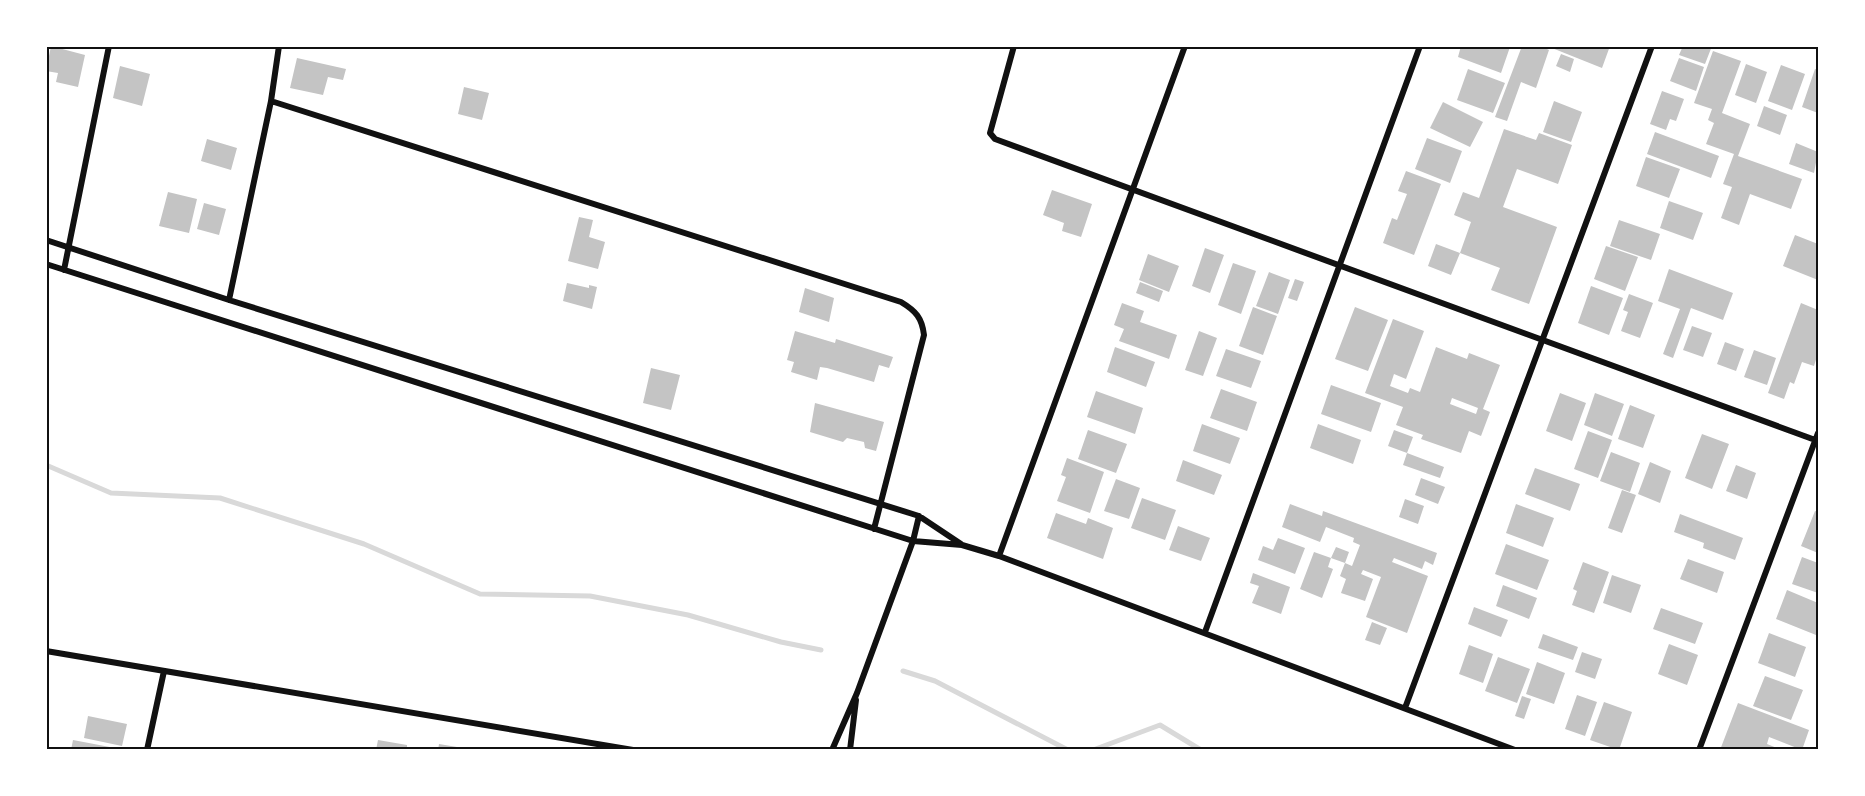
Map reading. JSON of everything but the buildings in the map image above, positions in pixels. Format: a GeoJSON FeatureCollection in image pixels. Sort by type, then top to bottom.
{"type":"FeatureCollection","features":[{"type":"Feature","properties":{"kind":"street"},"geometry":{"type":"LineString","coordinates":[[64,270],[109,46]]}},
{"type":"Feature","properties":{"kind":"street"},"geometry":{"type":"LineString","coordinates":[[228,300],[271,101],[279,46]]}},
{"type":"Feature","properties":{"kind":"street"},"geometry":{"type":"LineString","coordinates":[[1014,46],[991,136],[1339,266],[1818,438],[1699,750]]}},
{"type":"Feature","properties":{"kind":"street"},"geometry":{"type":"LineString","coordinates":[[999,556],[1185,46]]}},
{"type":"Feature","properties":{"kind":"street"},"geometry":{"type":"LineString","coordinates":[[1205,632],[1420,46]]}},
{"type":"Feature","properties":{"kind":"street"},"geometry":{"type":"LineString","coordinates":[[1405,708],[1652,46]]}},
{"type":"Feature","properties":{"kind":"street"},"geometry":{"type":"LineString","coordinates":[[271,101],[901,302],[918,314],[923,325],[923,344],[874,529]]}},
{"type":"Feature","properties":{"kind":"street"},"geometry":{"type":"LineString","coordinates":[[46,240],[228,300],[919,516],[962,544]]}},
{"type":"Feature","properties":{"kind":"street"},"geometry":{"type":"LineString","coordinates":[[46,264],[913,541],[962,544],[999,556],[1515,750]]}},
{"type":"Feature","properties":{"kind":"street"},"geometry":{"type":"LineString","coordinates":[[832,750],[857,693],[913,541],[919,516]]}},
{"type":"Feature","properties":{"kind":"street"},"geometry":{"type":"LineString","coordinates":[[46,651],[633,750]]}},
{"type":"Feature","properties":{"kind":"street"},"geometry":{"type":"LineString","coordinates":[[147,750],[164,671]]}},
{"type":"Feature","properties":{"kind":"street"},"geometry":{"type":"LineString","coordinates":[[850,750],[857,693]]}},
{"type":"Feature","properties":{"kind":"waterway"},"geometry":{"type":"LineString","coordinates":[[46,465],[111,493],[220,498],[364,544],[480,594],[590,596],[688,615],[781,642],[821,650]]}},
{"type":"Feature","properties":{"kind":"waterway"},"geometry":{"type":"LineString","coordinates":[[903,671],[935,681],[1068,750]]}},
{"type":"Feature","properties":{"kind":"waterway"},"geometry":{"type":"LineString","coordinates":[[1093,750],[1160,725],[1201,750]]}}]}
